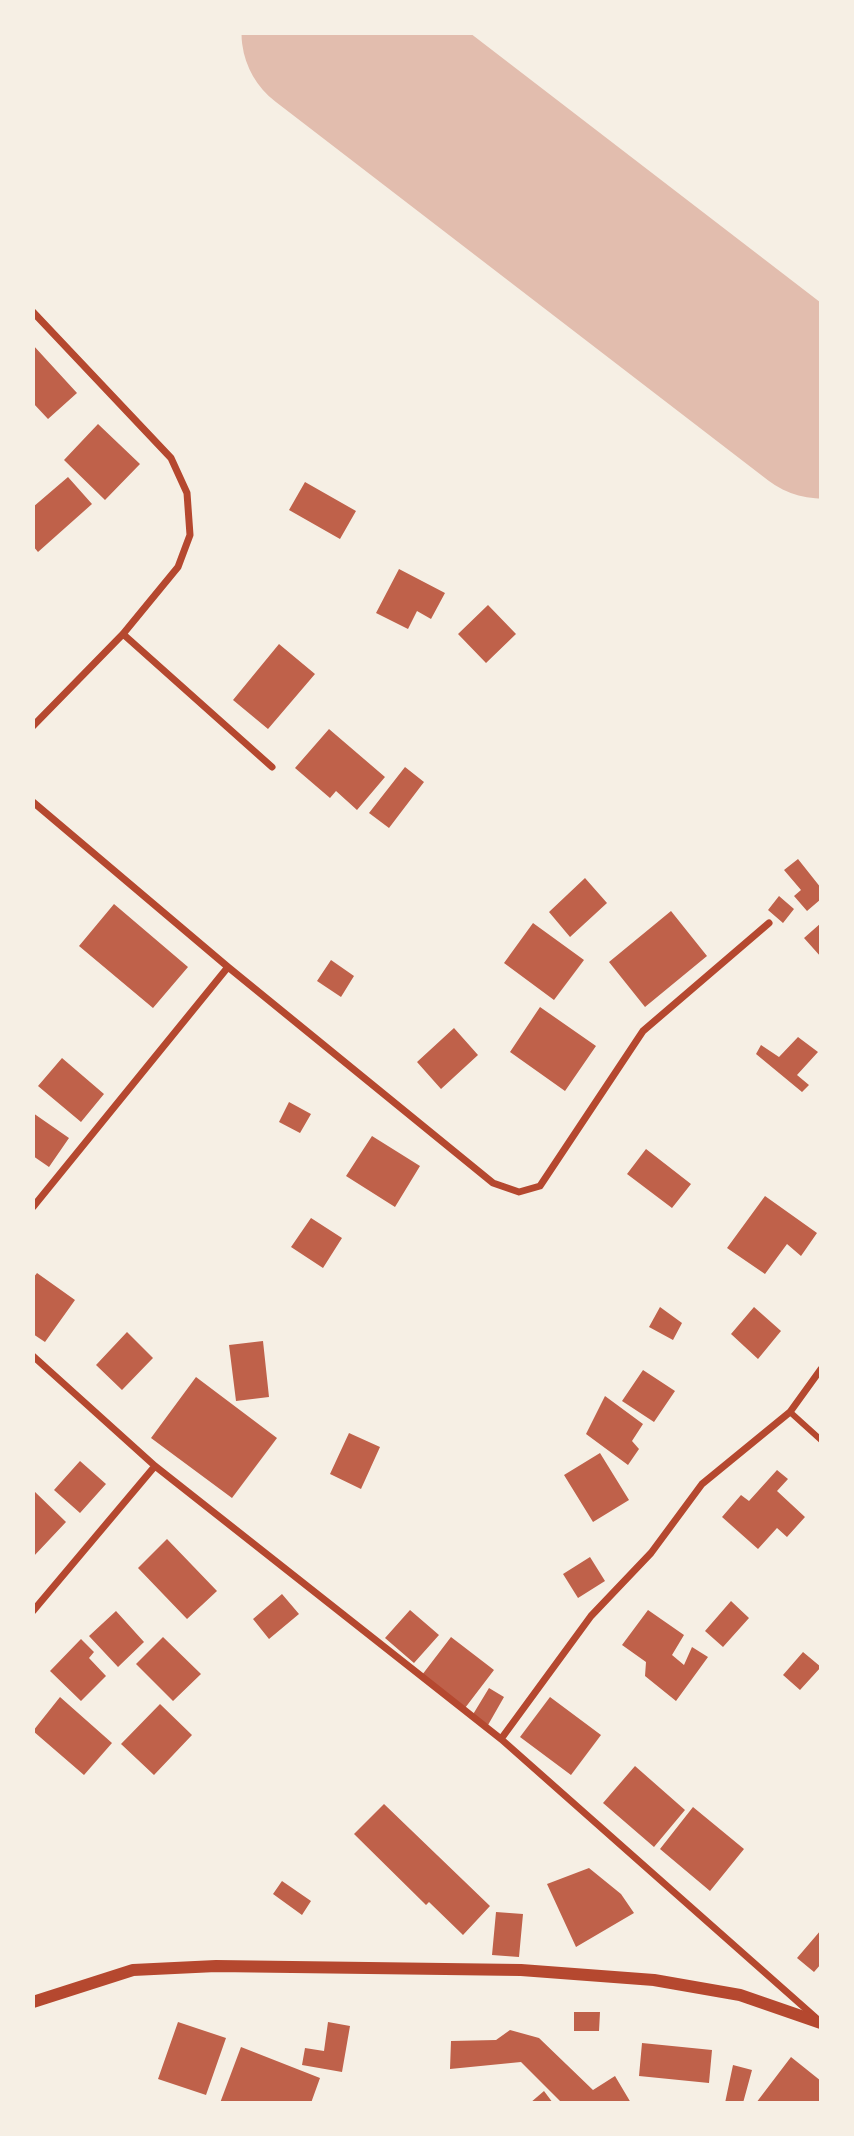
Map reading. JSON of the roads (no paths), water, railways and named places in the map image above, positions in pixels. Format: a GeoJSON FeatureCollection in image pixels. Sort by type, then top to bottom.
{"type":"FeatureCollection","features":[{"type":"Feature","properties":{"kind":"street"},"geometry":{"type":"LineString","coordinates":[[33,312],[171,458],[187,493],[190,535],[178,567],[123,634],[33,726]]}},
{"type":"Feature","properties":{"kind":"street"},"geometry":{"type":"LineString","coordinates":[[123,634],[272,767]]}},
{"type":"Feature","properties":{"kind":"street"},"geometry":{"type":"LineString","coordinates":[[33,802],[228,967],[494,1183],[519,1192],[540,1186],[643,1031],[769,923]]}},
{"type":"Feature","properties":{"kind":"street"},"geometry":{"type":"LineString","coordinates":[[33,1207],[228,967]]}},
{"type":"Feature","properties":{"kind":"street"},"geometry":{"type":"LineString","coordinates":[[33,1356],[155,1466],[501,1739],[821,2022]]}},
{"type":"Feature","properties":{"kind":"street"},"geometry":{"type":"LineString","coordinates":[[501,1739],[591,1616],[651,1553],[702,1484],[790,1412],[821,1369]]}},
{"type":"Feature","properties":{"kind":"street"},"geometry":{"type":"LineString","coordinates":[[790,1412],[821,1440]]}},
{"type":"Feature","properties":{"kind":"street"},"geometry":{"type":"LineString","coordinates":[[33,1611],[155,1466]]}},
{"type":"Feature","properties":{"kind":"street"},"geometry":{"type":"LineString","coordinates":[[33,2002],[133,1970],[216,1966],[521,1970],[654,1980],[740,1995],[821,2022]]}}]}
